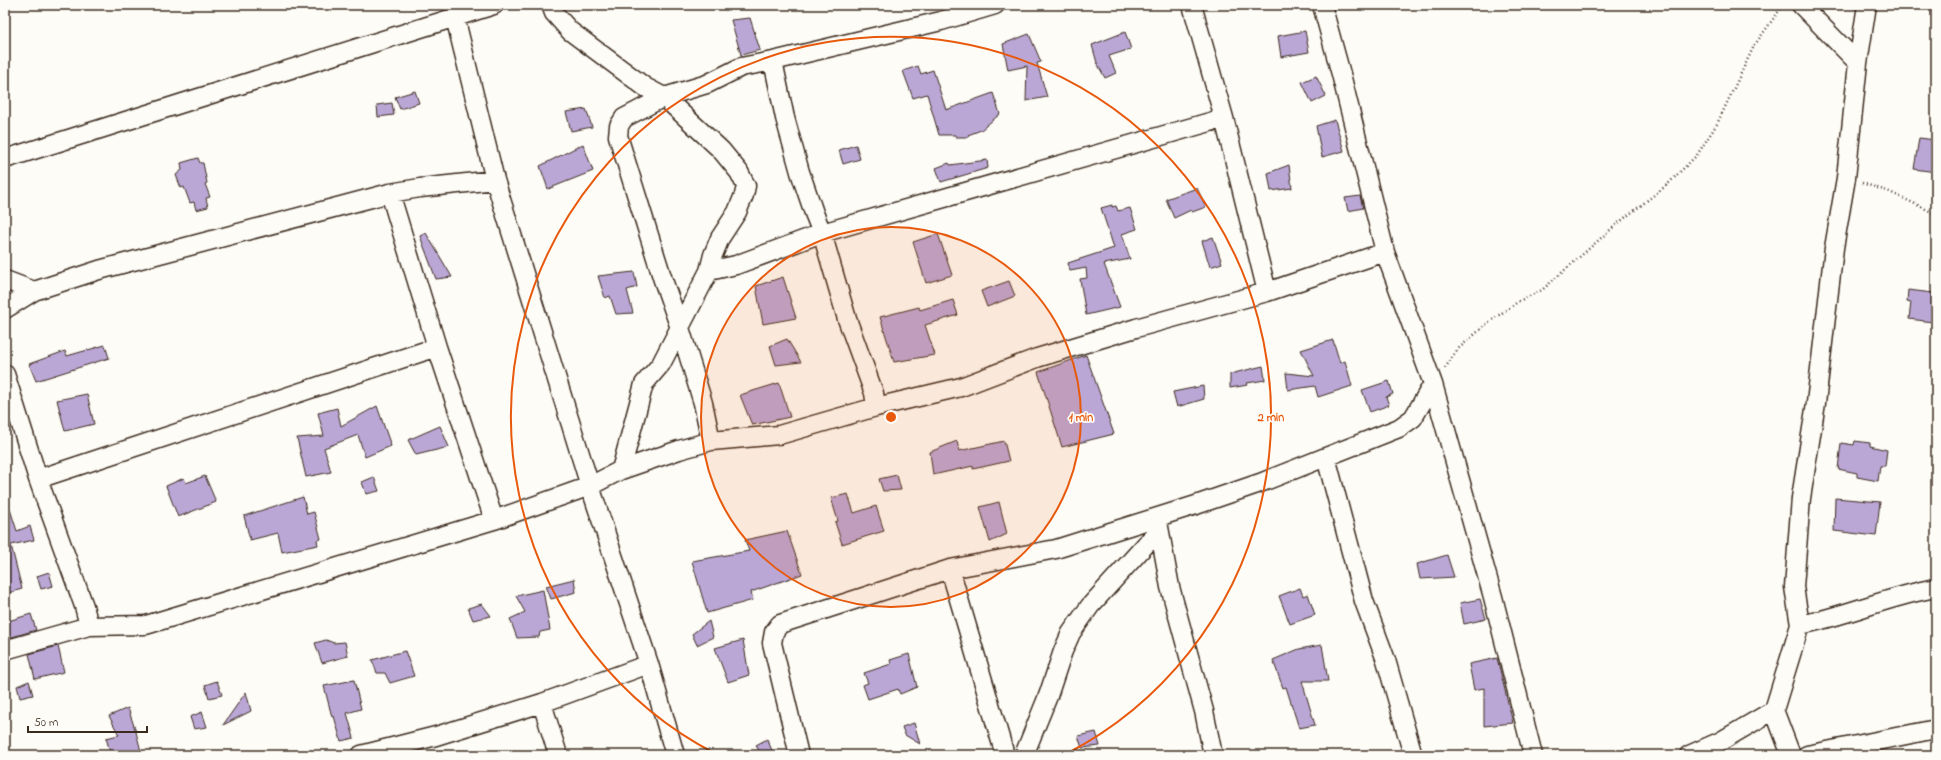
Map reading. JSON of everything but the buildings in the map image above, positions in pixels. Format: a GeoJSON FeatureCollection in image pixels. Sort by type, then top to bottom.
{"type":"FeatureCollection","features":[{"type":"Feature","properties":{"kind":"street"},"geometry":{"type":"LineString","coordinates":[[5,159],[494,5]]}},
{"type":"Feature","properties":{"kind":"street"},"geometry":{"type":"LineString","coordinates":[[551,5],[554,13],[570,31],[645,87],[664,97],[720,150],[739,172],[746,186],[737,212],[720,238],[709,271],[680,328],[661,364],[644,384],[621,470]]}},
{"type":"Feature","properties":{"kind":"street"},"geometry":{"type":"LineString","coordinates":[[711,441],[703,403],[618,136],[619,126],[624,118],[664,97],[707,84],[741,67],[773,62],[941,21],[996,5]]}},
{"type":"Feature","properties":{"kind":"street"},"geometry":{"type":"LineString","coordinates":[[1192,5],[1224,118],[1267,292]]}},
{"type":"Feature","properties":{"kind":"street"},"geometry":{"type":"LineString","coordinates":[[1322,5],[1341,74],[1385,252],[1433,384],[1493,597],[1533,755]]}},
{"type":"Feature","properties":{"kind":"street"},"geometry":{"type":"LineString","coordinates":[[1801,5],[1858,63]]}},
{"type":"Feature","properties":{"kind":"street"},"geometry":{"type":"LineString","coordinates":[[1791,755],[1774,710],[1800,625],[1794,587],[1801,498],[1816,403],[1834,248],[1846,178],[1858,63],[1867,5]]}},
{"type":"Feature","properties":{"kind":"street"},"geometry":{"type":"LineString","coordinates":[[455,17],[495,180],[590,486],[649,664],[675,755]]}},
{"type":"Feature","properties":{"kind":"street"},"geometry":{"type":"LineString","coordinates":[[773,62],[785,118],[800,172],[822,233],[847,319],[874,393],[876,407]]}},
{"type":"Feature","properties":{"kind":"street"},"geometry":{"type":"LineString","coordinates":[[709,271],[736,265],[822,233],[1224,118]]}},
{"type":"Feature","properties":{"kind":"street"},"geometry":{"type":"LineString","coordinates":[[5,309],[34,291],[107,268],[390,193],[420,188],[495,180]]}},
{"type":"Feature","properties":{"kind":"street"},"geometry":{"type":"LineString","coordinates":[[390,193],[437,347],[494,520]]}},
{"type":"Feature","properties":{"kind":"street"},"geometry":{"type":"LineString","coordinates":[[5,650],[89,626],[146,625],[494,520],[590,486],[621,470],[711,441],[779,435],[876,407],[961,387],[1037,358],[1136,328],[1267,292],[1385,252]]}},
{"type":"Feature","properties":{"kind":"street"},"geometry":{"type":"LineString","coordinates":[[5,280],[34,291]]}},
{"type":"Feature","properties":{"kind":"street"},"geometry":{"type":"LineString","coordinates":[[38,479],[437,347]]}},
{"type":"Feature","properties":{"kind":"street"},"geometry":{"type":"LineString","coordinates":[[5,374],[38,479],[84,606],[89,626]]}},
{"type":"Feature","properties":{"kind":"street"},"geometry":{"type":"LineString","coordinates":[[799,755],[772,643],[774,632],[780,624],[950,569],[1056,549],[1158,523],[1203,503],[1399,428],[1413,418],[1433,384]]}},
{"type":"Feature","properties":{"kind":"street"},"geometry":{"type":"LineString","coordinates":[[1326,457],[1364,601],[1386,660],[1413,755]]}},
{"type":"Feature","properties":{"kind":"street"},"geometry":{"type":"LineString","coordinates":[[1024,755],[1071,633],[1090,606],[1158,523]]}},
{"type":"Feature","properties":{"kind":"street"},"geometry":{"type":"LineString","coordinates":[[1158,523],[1170,587],[1204,711],[1213,755]]}},
{"type":"Feature","properties":{"kind":"street"},"geometry":{"type":"LineString","coordinates":[[950,569],[1005,755]]}},
{"type":"Feature","properties":{"kind":"street"},"geometry":{"type":"LineString","coordinates":[[1800,625],[1827,620],[1896,597],[1936,588]]}},
{"type":"Feature","properties":{"kind":"street"},"geometry":{"type":"LineString","coordinates":[[361,755],[436,736],[542,703],[649,664]]}},
{"type":"Feature","properties":{"kind":"street"},"geometry":{"type":"LineString","coordinates":[[542,703],[558,755]]}},
{"type":"Feature","properties":{"kind":"street"},"geometry":{"type":"LineString","coordinates":[[1689,755],[1721,741],[1774,710]]}},
{"type":"Feature","properties":{"kind":"street"},"geometry":{"type":"LineString","coordinates":[[1807,755],[1936,729]]}},
{"type":"Feature","properties":{"kind":"path"},"geometry":{"type":"LineString","coordinates":[[1433,384],[1458,350],[1489,322],[1520,301],[1542,290],[1617,224],[1667,185],[1697,155],[1717,124],[1754,46],[1783,5]]}},
{"type":"Feature","properties":{"kind":"path"},"geometry":{"type":"LineString","coordinates":[[1846,178],[1890,192],[1936,214]]}}]}
